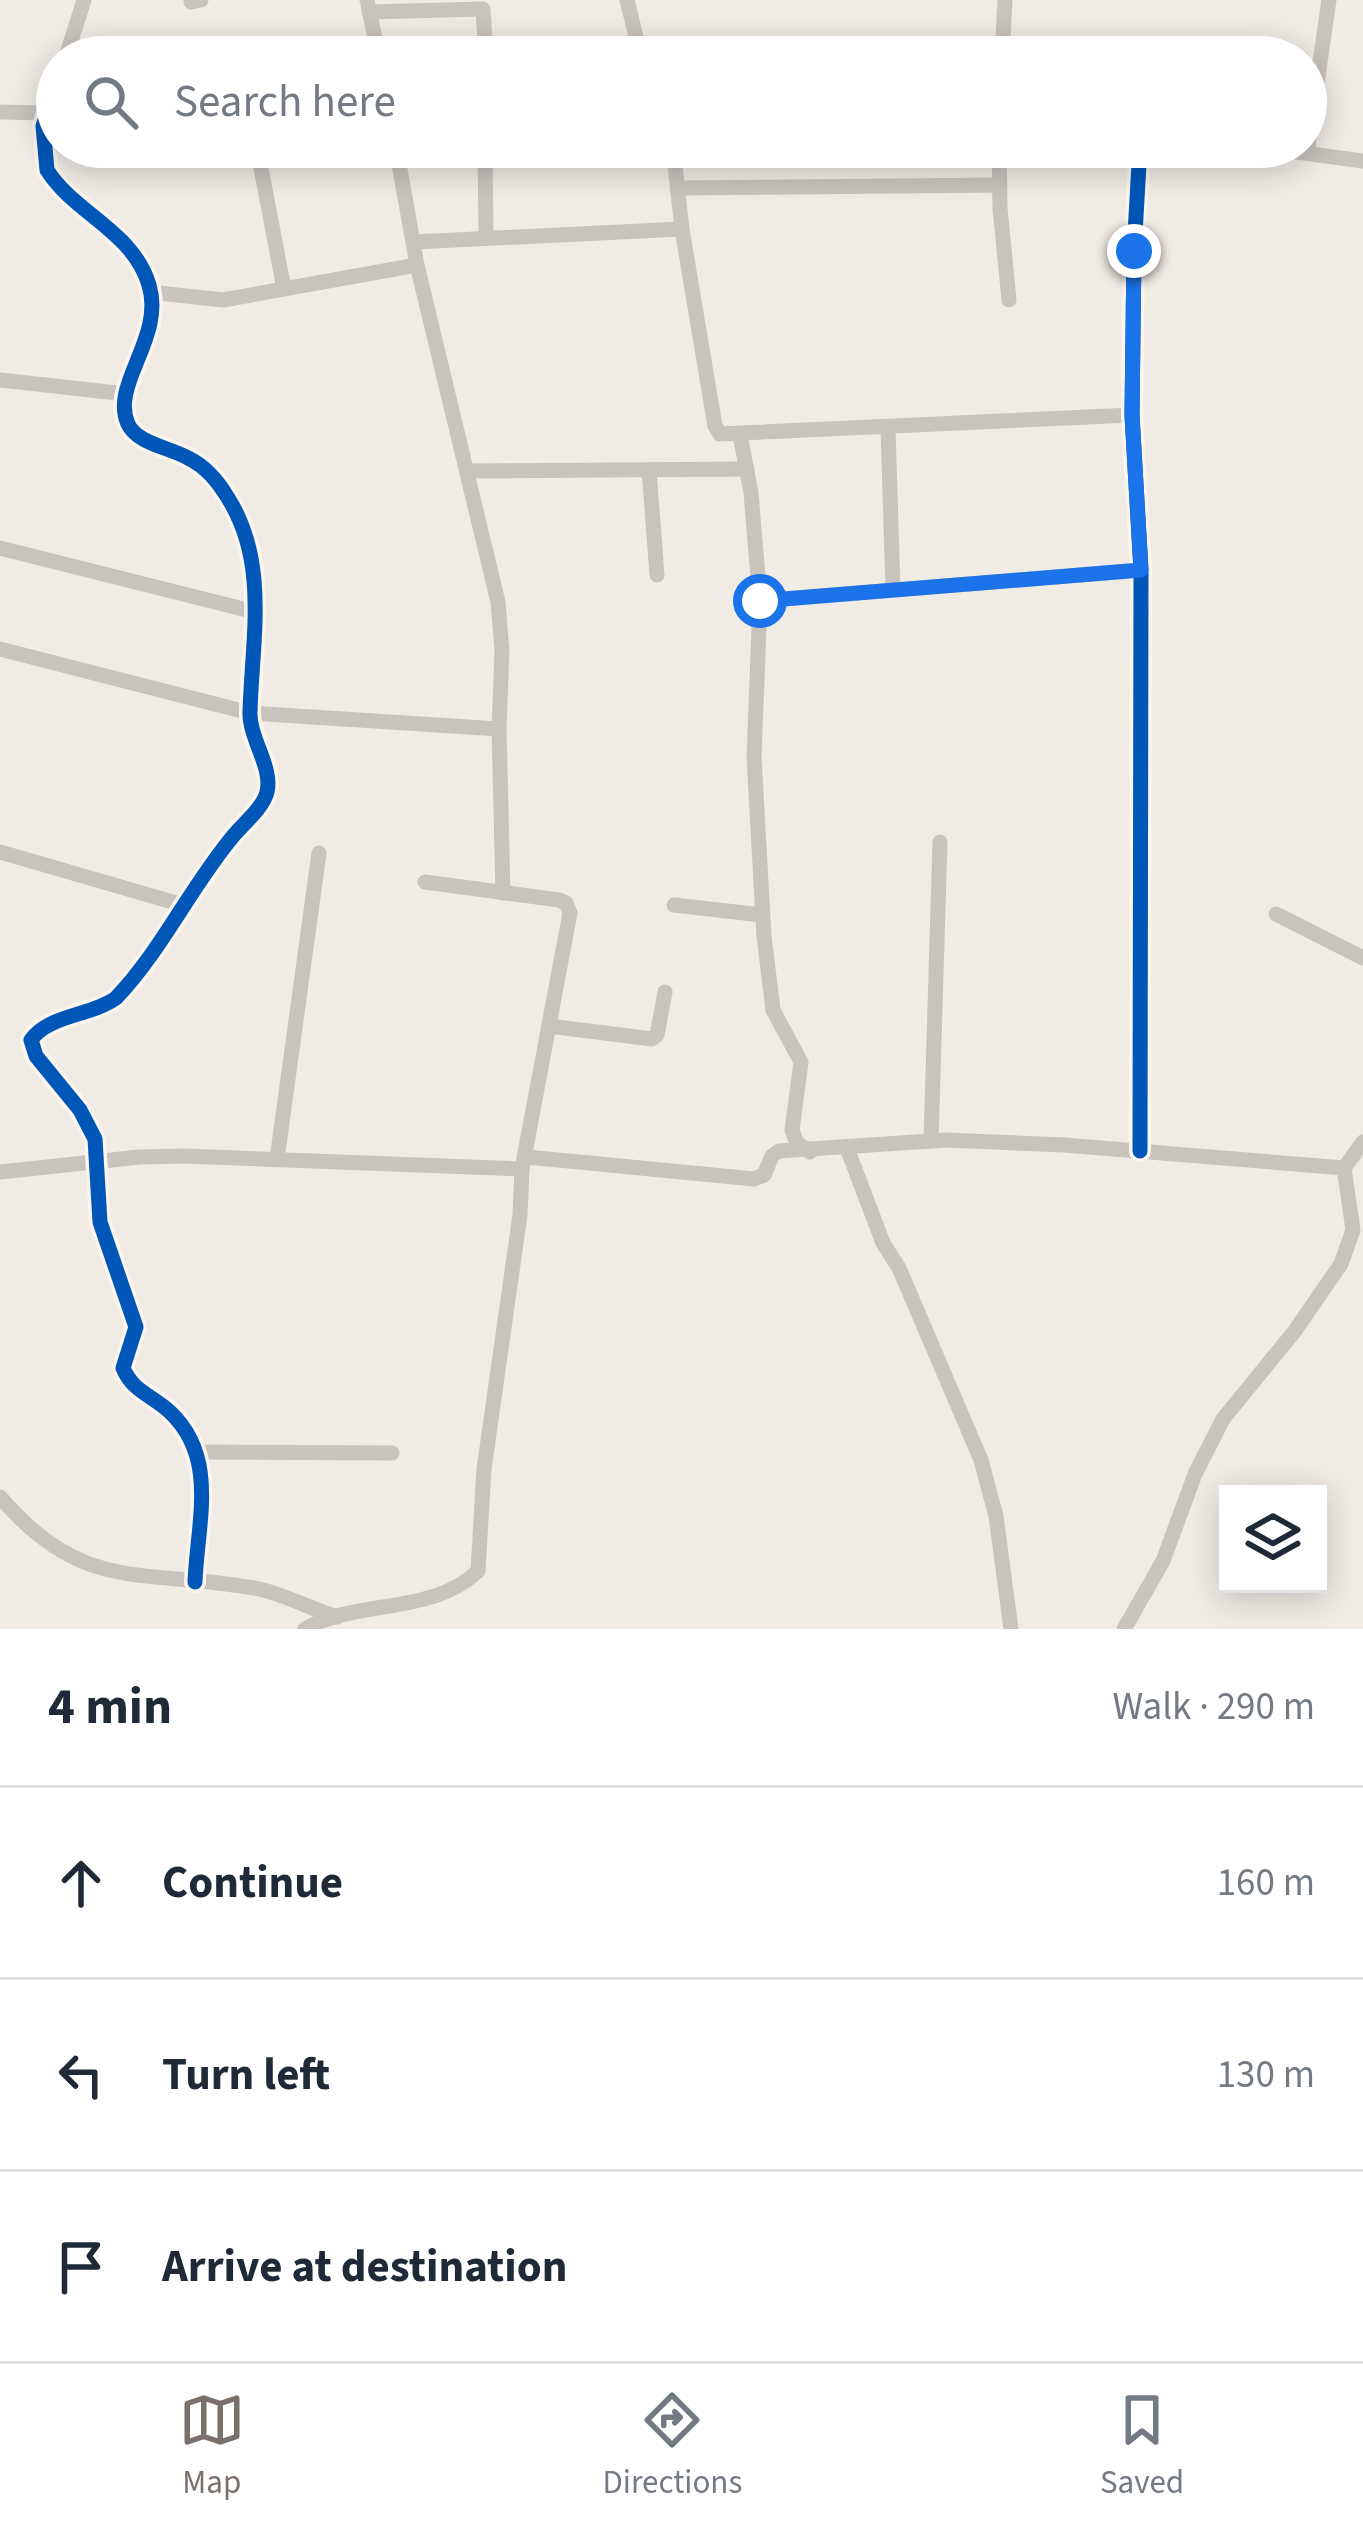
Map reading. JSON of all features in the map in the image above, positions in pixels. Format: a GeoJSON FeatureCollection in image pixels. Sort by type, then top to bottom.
{"type":"FeatureCollection","features":[{"type":"Feature","properties":{"kind":"street"},"geometry":{"type":"LineString","coordinates":[[73,36],[84,0]]}},
{"type":"Feature","properties":{"kind":"street"},"geometry":{"type":"LineString","coordinates":[[191,2],[201,0]]}},
{"type":"Feature","properties":{"kind":"street"},"geometry":{"type":"LineString","coordinates":[[627,0],[636,36]]}},
{"type":"Feature","properties":{"kind":"street"},"geometry":{"type":"LineString","coordinates":[[1003,36],[1005,0]]}},
{"type":"Feature","properties":{"kind":"street"},"geometry":{"type":"LineString","coordinates":[[1324,36],[1329,0]]}},
{"type":"Feature","properties":{"kind":"street"},"geometry":{"type":"LineString","coordinates":[[374,36],[368,6],[483,9],[484,36]]}},
{"type":"Feature","properties":{"kind":"street"},"geometry":{"type":"LineString","coordinates":[[0,112],[36,113]]}},
{"type":"Feature","properties":{"kind":"street"},"geometry":{"type":"LineString","coordinates":[[1327,156],[1363,161]]}},
{"type":"Feature","properties":{"kind":"street"},"geometry":{"type":"LineString","coordinates":[[47,168],[133,254],[150,292],[151,331],[133,366],[126,394],[129,427],[192,459],[229,499],[252,556],[255,612],[250,712],[267,778],[266,796],[116,998],[46,1027],[32,1038],[36,1056],[90,1124],[98,1162],[100,1222],[136,1327],[123,1368],[133,1387],[173,1414],[196,1452],[203,1492],[195,1582]]}},
{"type":"Feature","properties":{"kind":"street"},"geometry":{"type":"LineString","coordinates":[[261,168],[284,289]]}},
{"type":"Feature","properties":{"kind":"street"},"geometry":{"type":"LineString","coordinates":[[400,168],[418,265],[498,602],[503,893]]}},
{"type":"Feature","properties":{"kind":"street"},"geometry":{"type":"LineString","coordinates":[[485,168],[486,238]]}},
{"type":"Feature","properties":{"kind":"street"},"geometry":{"type":"LineString","coordinates":[[675,168],[716,430],[722,435],[1132,416]]}},
{"type":"Feature","properties":{"kind":"street"},"geometry":{"type":"LineString","coordinates":[[1000,168],[1010,300]]}},
{"type":"Feature","properties":{"kind":"street"},"geometry":{"type":"LineString","coordinates":[[1139,168],[1132,416],[1141,570],[1140,1151]]}},
{"type":"Feature","properties":{"kind":"street"},"geometry":{"type":"LineString","coordinates":[[677,188],[1000,185]]}},
{"type":"Feature","properties":{"kind":"street"},"geometry":{"type":"LineString","coordinates":[[415,242],[682,229]]}},
{"type":"Feature","properties":{"kind":"street"},"geometry":{"type":"LineString","coordinates":[[150,292],[214,301],[418,265]]}},
{"type":"Feature","properties":{"kind":"street"},"geometry":{"type":"LineString","coordinates":[[0,383],[126,394]]}},
{"type":"Feature","properties":{"kind":"street"},"geometry":{"type":"LineString","coordinates":[[888,428],[893,590]]}},
{"type":"Feature","properties":{"kind":"street"},"geometry":{"type":"LineString","coordinates":[[740,435],[760,601],[754,757],[762,915],[773,1010],[801,1062],[792,1130],[797,1143],[810,1152]]}},
{"type":"Feature","properties":{"kind":"street"},"geometry":{"type":"LineString","coordinates":[[469,471],[747,469]]}},
{"type":"Feature","properties":{"kind":"street"},"geometry":{"type":"LineString","coordinates":[[649,470],[657,575]]}},
{"type":"Feature","properties":{"kind":"street"},"geometry":{"type":"LineString","coordinates":[[0,548],[255,612]]}},
{"type":"Feature","properties":{"kind":"street"},"geometry":{"type":"LineString","coordinates":[[760,601],[1141,570]]}},
{"type":"Feature","properties":{"kind":"street"},"geometry":{"type":"LineString","coordinates":[[0,649],[250,712],[499,729]]}},
{"type":"Feature","properties":{"kind":"street"},"geometry":{"type":"LineString","coordinates":[[931,1142],[940,842]]}},
{"type":"Feature","properties":{"kind":"street"},"geometry":{"type":"LineString","coordinates":[[0,852],[183,905]]}},
{"type":"Feature","properties":{"kind":"street"},"geometry":{"type":"LineString","coordinates":[[277,1160],[319,853]]}},
{"type":"Feature","properties":{"kind":"street"},"geometry":{"type":"LineString","coordinates":[[305,1629],[466,1583],[478,1571],[484,1469],[525,1163],[570,909],[559,900],[425,882]]}},
{"type":"Feature","properties":{"kind":"street"},"geometry":{"type":"LineString","coordinates":[[674,904],[762,915]]}},
{"type":"Feature","properties":{"kind":"street"},"geometry":{"type":"LineString","coordinates":[[1276,914],[1363,958]]}},
{"type":"Feature","properties":{"kind":"street"},"geometry":{"type":"LineString","coordinates":[[549,1026],[652,1039],[657,1035],[665,992]]}},
{"type":"Feature","properties":{"kind":"street"},"geometry":{"type":"LineString","coordinates":[[0,1172],[184,1156],[525,1163],[754,1179],[764,1175],[776,1151],[931,1142],[1140,1151],[1344,1168]]}},
{"type":"Feature","properties":{"kind":"street"},"geometry":{"type":"LineString","coordinates":[[1344,1168],[1363,1142]]}},
{"type":"Feature","properties":{"kind":"street"},"geometry":{"type":"LineString","coordinates":[[847,1148],[883,1243],[899,1268],[981,1460],[996,1516],[1011,1629]]}},
{"type":"Feature","properties":{"kind":"street"},"geometry":{"type":"LineString","coordinates":[[1124,1629],[1163,1562],[1195,1474],[1223,1419],[1294,1332],[1341,1264],[1353,1230],[1354,1186],[1344,1168]]}},
{"type":"Feature","properties":{"kind":"street"},"geometry":{"type":"LineString","coordinates":[[196,1452],[392,1453]]}},
{"type":"Feature","properties":{"kind":"street"},"geometry":{"type":"LineString","coordinates":[[0,1497],[26,1527],[72,1559],[141,1577],[273,1593],[338,1618]]}},
{"type":"Feature","properties":{"kind":"cycle path"},"geometry":{"type":"LineString","coordinates":[[47,168],[72,199],[130,250],[149,285],[150,323],[126,393],[128,424],[147,441],[196,462],[216,481],[241,523],[254,575],[250,712],[267,773],[265,798],[218,855],[116,998],[48,1025],[31,1040],[36,1056],[80,1110],[95,1139],[100,1222],[136,1327],[123,1368],[138,1388],[170,1412],[195,1450],[202,1493],[195,1582]]}},
{"type":"Feature","properties":{"kind":"cycle path"},"geometry":{"type":"LineString","coordinates":[[1139,168],[1132,415],[1141,570],[1140,1151]]}},
{"type":"Feature","properties":{"kind":"route"},"geometry":{"type":"LineString","coordinates":[[760,601],[1141,570],[1132,416],[1134,251]]}}]}
